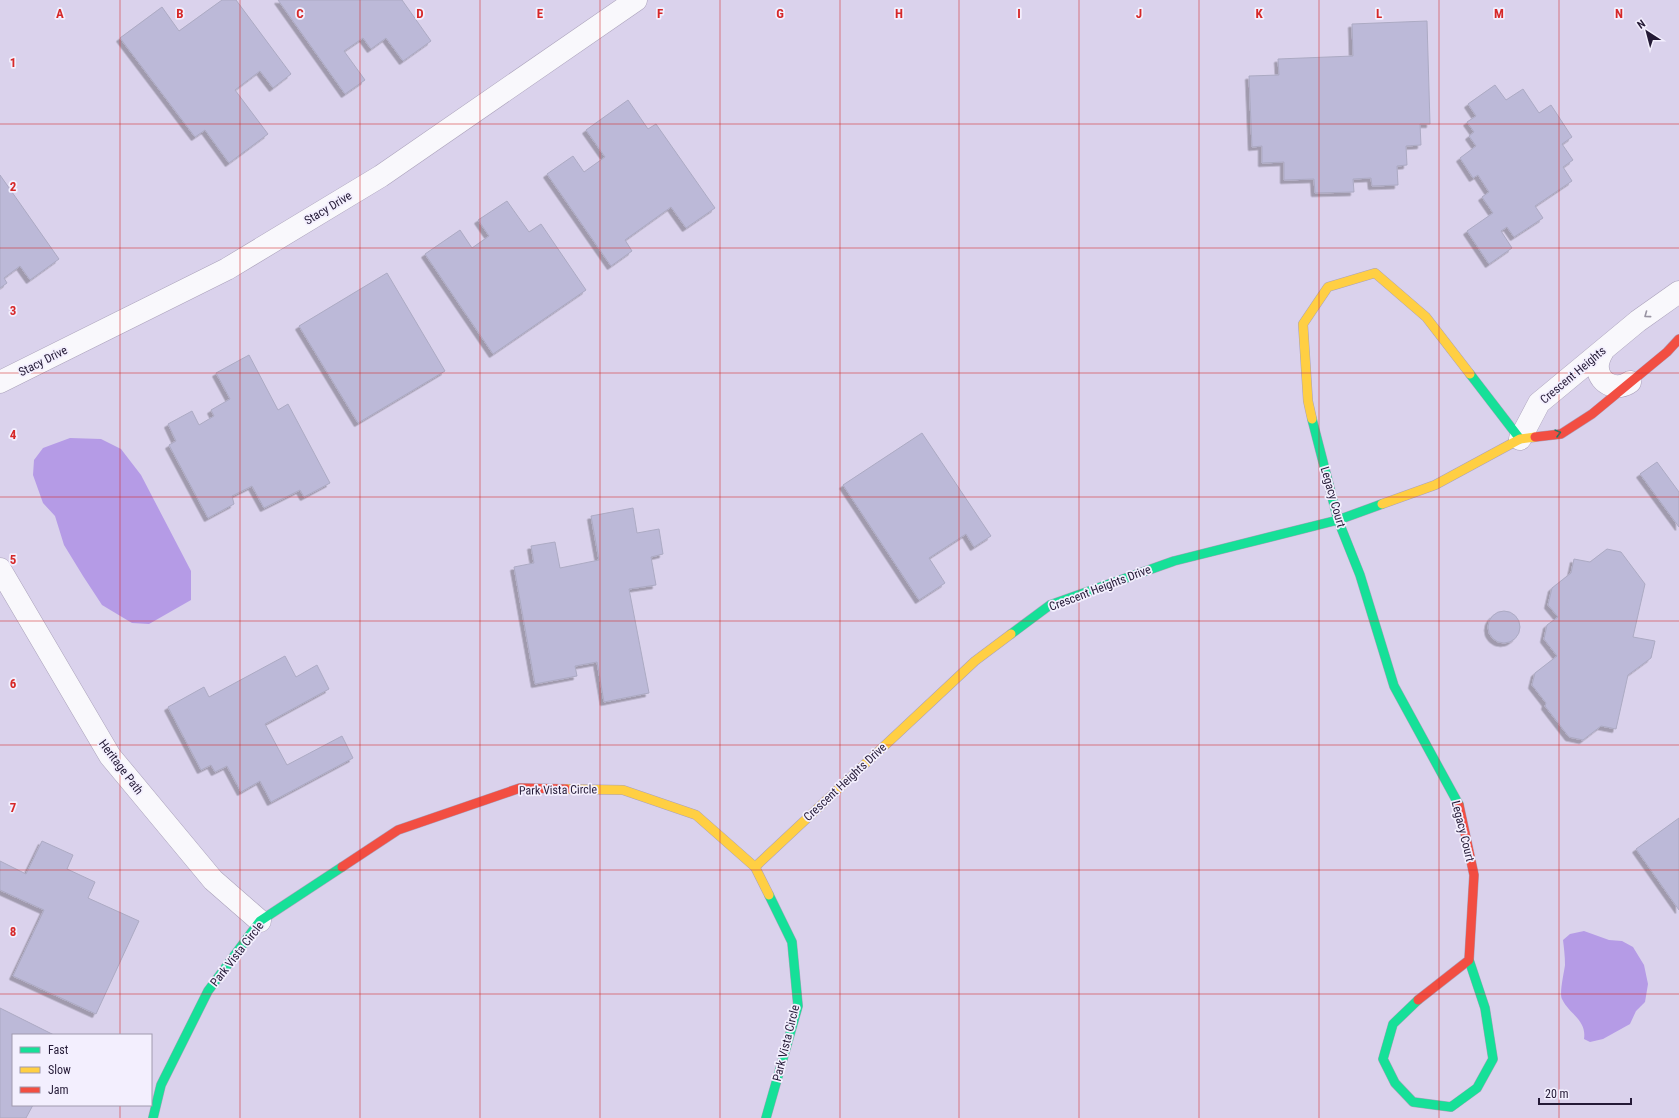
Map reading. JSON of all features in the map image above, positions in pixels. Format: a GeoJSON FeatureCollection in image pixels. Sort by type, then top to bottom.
{"type":"FeatureCollection","features":[{"type":"Feature","properties":{"kind":"street","name":"Stacy Drive"},"geometry":{"type":"LineString","coordinates":[[0,382],[240,261],[381,176],[636,0]]}},
{"type":"Feature","properties":{"kind":"street","name":"Legacy Court"},"geometry":{"type":"LineString","coordinates":[[1469,960],[1423,995],[1393,1024],[1383,1059],[1395,1083],[1413,1102],[1451,1106],[1477,1088],[1493,1059],[1485,1008],[1469,960],[1474,875],[1458,804],[1394,686],[1360,575],[1338,520],[1308,401],[1303,324],[1328,287],[1376,273],[1426,317],[1520,439]]}},
{"type":"Feature","properties":{"kind":"street","name":"Crescent Heights"},"geometry":{"type":"LineString","coordinates":[[1520,439],[1539,403],[1638,321],[1679,292]]}},
{"type":"Feature","properties":{"kind":"street"},"geometry":{"type":"LineString","coordinates":[[1603,350],[1598,364],[1598,370],[1605,382],[1617,387],[1624,387],[1667,352],[1679,339]]}},
{"type":"Feature","properties":{"kind":"street"},"geometry":{"type":"LineString","coordinates":[[1520,439],[1561,434],[1592,414],[1630,382]]}},
{"type":"Feature","properties":{"kind":"street","name":"Crescent Heights Drive"},"geometry":{"type":"LineString","coordinates":[[755,866],[975,661],[1050,605],[1174,561],[1338,520],[1435,485],[1520,439]]}},
{"type":"Feature","properties":{"kind":"street","name":"Heritage Path"},"geometry":{"type":"LineString","coordinates":[[0,569],[110,756],[213,880],[260,921]]}},
{"type":"Feature","properties":{"kind":"street","name":"Park Vista Circle"},"geometry":{"type":"LineString","coordinates":[[153,1118],[161,1085],[208,991],[260,921],[398,830],[520,788],[623,790],[696,815],[755,866],[792,942],[798,1006],[766,1118]]}},
{"type":"Feature","properties":{"kind":"shaded area"},"geometry":{"type":"Polygon","coordinates":[[[70,438],[101,439],[121,449],[141,475],[191,571],[191,600],[149,624],[132,623],[102,605],[64,545],[55,516],[43,503],[33,475],[34,460],[43,448],[70,438]]]}},
{"type":"Feature","properties":{"kind":"shaded area"},"geometry":{"type":"Polygon","coordinates":[[[1584,931],[1609,940],[1622,941],[1633,947],[1644,965],[1648,984],[1645,1002],[1636,1011],[1630,1024],[1603,1039],[1590,1042],[1584,1039],[1583,1027],[1565,1004],[1561,996],[1565,965],[1563,940],[1570,934],[1584,931]]]}},
{"type":"Feature","properties":{"kind":"building"},"geometry":{"type":"Polygon","coordinates":[[[222,0],[236,0],[291,74],[273,88],[260,71],[235,90],[268,134],[229,163],[205,130],[195,137],[120,38],[162,7],[179,31],[222,0]]]}},
{"type":"Feature","properties":{"kind":"building"},"geometry":{"type":"Polygon","coordinates":[[[278,0],[402,0],[431,41],[403,61],[386,38],[371,49],[363,38],[344,51],[365,80],[345,94],[278,0]]]}},
{"type":"Feature","properties":{"kind":"building"},"geometry":{"type":"Polygon","coordinates":[[[1427,21],[1430,124],[1420,124],[1421,145],[1406,146],[1407,165],[1397,166],[1398,185],[1372,186],[1371,178],[1353,179],[1354,192],[1315,193],[1314,179],[1284,180],[1284,162],[1262,163],[1262,146],[1252,147],[1249,76],[1279,75],[1278,59],[1353,56],[1352,24],[1427,21]]]}},
{"type":"Feature","properties":{"kind":"building"},"geometry":{"type":"Polygon","coordinates":[[[1495,85],[1506,100],[1523,89],[1539,113],[1551,105],[1572,137],[1562,144],[1573,160],[1563,167],[1572,181],[1535,206],[1543,218],[1514,237],[1507,227],[1501,231],[1512,248],[1489,264],[1467,231],[1493,213],[1482,197],[1489,192],[1478,175],[1473,178],[1460,158],[1476,146],[1469,136],[1474,132],[1467,122],[1476,116],[1468,104],[1495,85]]]}},
{"type":"Feature","properties":{"kind":"building"},"geometry":{"type":"Polygon","coordinates":[[[628,100],[648,129],[656,124],[715,208],[686,228],[671,207],[625,240],[632,251],[611,266],[547,174],[573,156],[584,172],[605,157],[586,130],[628,100]]]}},
{"type":"Feature","properties":{"kind":"building"},"geometry":{"type":"Polygon","coordinates":[[[0,175],[59,259],[30,280],[20,266],[4,278],[7,283],[0,288],[0,175]]]}},
{"type":"Feature","properties":{"kind":"building"},"geometry":{"type":"Polygon","coordinates":[[[507,201],[529,232],[541,224],[586,290],[493,354],[425,254],[460,230],[472,248],[489,236],[478,220],[507,201]]]}},
{"type":"Feature","properties":{"kind":"building"},"geometry":{"type":"Polygon","coordinates":[[[387,273],[445,371],[358,423],[299,326],[387,273]]]}},
{"type":"Feature","properties":{"kind":"building"},"geometry":{"type":"Polygon","coordinates":[[[249,355],[278,410],[288,404],[330,483],[304,497],[300,490],[264,508],[252,486],[232,496],[234,504],[208,518],[169,445],[176,441],[168,424],[192,411],[199,425],[214,416],[211,410],[230,399],[216,373],[249,355]]]}},
{"type":"Feature","properties":{"kind":"building"},"geometry":{"type":"Polygon","coordinates":[[[922,433],[991,536],[974,547],[966,534],[929,558],[945,583],[919,600],[843,485],[922,433]]]}},
{"type":"Feature","properties":{"kind":"building"},"geometry":{"type":"Polygon","coordinates":[[[1657,462],[1679,492],[1679,527],[1640,474],[1657,462]]]}},
{"type":"Feature","properties":{"kind":"building"},"geometry":{"type":"Polygon","coordinates":[[[633,508],[637,533],[659,529],[663,554],[651,557],[656,585],[629,589],[649,693],[604,702],[597,662],[575,666],[577,676],[535,684],[514,567],[534,563],[531,546],[555,542],[560,568],[599,560],[591,516],[633,508]]]}},
{"type":"Feature","properties":{"kind":"building"},"geometry":{"type":"Polygon","coordinates":[[[1607,549],[1621,552],[1645,584],[1633,637],[1655,641],[1651,658],[1628,675],[1616,729],[1601,726],[1583,740],[1569,737],[1545,706],[1546,703],[1532,685],[1535,673],[1557,656],[1544,639],[1547,625],[1558,617],[1548,605],[1552,588],[1571,573],[1574,559],[1590,562],[1607,549]]]}},
{"type":"Feature","properties":{"kind":"building"},"geometry":{"type":"Polygon","coordinates":[[[1501,611],[1507,611],[1516,615],[1520,627],[1516,639],[1507,643],[1501,643],[1492,639],[1488,630],[1488,624],[1492,615],[1501,611]]]}},
{"type":"Feature","properties":{"kind":"building"},"geometry":{"type":"Polygon","coordinates":[[[285,656],[296,677],[317,665],[329,689],[265,724],[287,765],[342,736],[353,758],[271,802],[260,781],[241,792],[227,766],[215,772],[211,765],[201,770],[168,707],[204,687],[209,697],[285,656]]]}},
{"type":"Feature","properties":{"kind":"building"},"geometry":{"type":"Polygon","coordinates":[[[1679,818],[1679,910],[1636,849],[1679,818]]]}},
{"type":"Feature","properties":{"kind":"building"},"geometry":{"type":"Polygon","coordinates":[[[42,841],[73,855],[67,869],[95,882],[88,898],[139,921],[96,1014],[13,976],[44,910],[0,890],[0,861],[26,874],[42,841]]]}},
{"type":"Feature","properties":{"kind":"building"},"geometry":{"type":"Polygon","coordinates":[[[0,1008],[52,1034],[12,1034],[12,1106],[32,1106],[26,1118],[0,1118],[0,1008]]]}},
{"type":"Feature","properties":{"kind":"traffic: fast"},"geometry":{"type":"LineString","coordinates":[[1470,374],[1520,439]]}},
{"type":"Feature","properties":{"kind":"traffic: fast"},"geometry":{"type":"LineString","coordinates":[[1312,419],[1338,520],[1360,575],[1394,686],[1459,805]]}},
{"type":"Feature","properties":{"kind":"traffic: fast"},"geometry":{"type":"LineString","coordinates":[[1011,634],[1050,605],[1174,561],[1338,520],[1382,504]]}},
{"type":"Feature","properties":{"kind":"traffic: fast"},"geometry":{"type":"LineString","coordinates":[[153,1118],[161,1085],[208,991],[260,921],[342,867]]}},
{"type":"Feature","properties":{"kind":"traffic: fast"},"geometry":{"type":"LineString","coordinates":[[766,1118],[798,1006],[792,942],[769,895]]}},
{"type":"Feature","properties":{"kind":"traffic: fast"},"geometry":{"type":"LineString","coordinates":[[1418,1000],[1393,1024],[1383,1059],[1395,1083],[1413,1102],[1451,1107],[1477,1088],[1493,1059],[1485,1008],[1469,960]]}},
{"type":"Feature","properties":{"kind":"traffic: slow"},"geometry":{"type":"LineString","coordinates":[[1312,419],[1308,401],[1303,324],[1328,287],[1375,273],[1426,317],[1470,374]]}},
{"type":"Feature","properties":{"kind":"traffic: slow"},"geometry":{"type":"LineString","coordinates":[[1382,504],[1435,485],[1520,439],[1535,437]]}},
{"type":"Feature","properties":{"kind":"traffic: slow"},"geometry":{"type":"LineString","coordinates":[[755,867],[975,661],[1011,634]]}},
{"type":"Feature","properties":{"kind":"traffic: slow"},"geometry":{"type":"LineString","coordinates":[[566,789],[623,790],[696,815],[755,867],[769,895]]}},
{"type":"Feature","properties":{"kind":"traffic: jam"},"geometry":{"type":"LineString","coordinates":[[1535,437],[1561,434],[1592,414],[1667,352],[1679,339]]}},
{"type":"Feature","properties":{"kind":"traffic: jam"},"geometry":{"type":"LineString","coordinates":[[342,867],[398,830],[520,788],[566,789]]}},
{"type":"Feature","properties":{"kind":"traffic: jam"},"geometry":{"type":"LineString","coordinates":[[1418,1000],[1469,960],[1474,875],[1459,805]]}}]}
